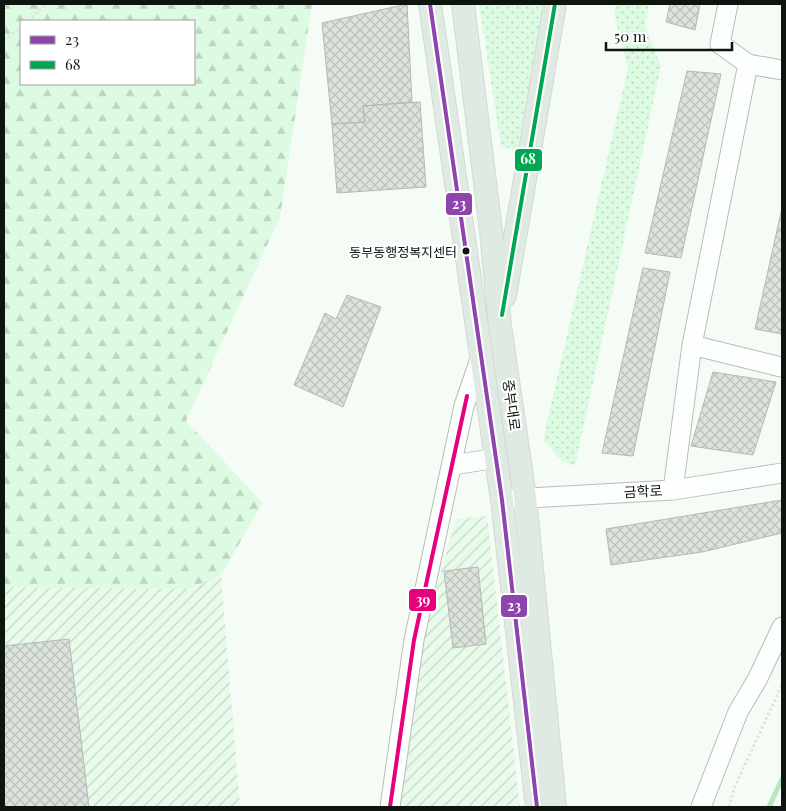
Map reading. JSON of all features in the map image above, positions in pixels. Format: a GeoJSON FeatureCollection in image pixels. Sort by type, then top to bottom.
{"type":"FeatureCollection","features":[{"type":"Feature","properties":{"kind":"main road","name":"중부대로"},"geometry":{"type":"LineString","coordinates":[[463,4],[491,231],[500,326],[525,497],[555,807]]}},
{"type":"Feature","properties":{"kind":"main road"},"geometry":{"type":"LineString","coordinates":[[500,326],[555,4]]}},
{"type":"Feature","properties":{"kind":"main road","name":"중부대로"},"geometry":{"type":"LineString","coordinates":[[436,8],[497,458],[537,807]]}},
{"type":"Feature","properties":{"kind":"street"},"geometry":{"type":"LineString","coordinates":[[728,4],[720,44],[748,64],[782,70]]}},
{"type":"Feature","properties":{"kind":"street"},"geometry":{"type":"LineString","coordinates":[[673,490],[692,345],[748,64]]}},
{"type":"Feature","properties":{"kind":"street"},"geometry":{"type":"LineString","coordinates":[[692,345],[782,368]]}},
{"type":"Feature","properties":{"kind":"street"},"geometry":{"type":"LineString","coordinates":[[390,807],[414,640],[453,465],[464,406],[482,354]]}},
{"type":"Feature","properties":{"kind":"street"},"geometry":{"type":"LineString","coordinates":[[453,465],[497,458]]}},
{"type":"Feature","properties":{"kind":"street","name":"금학로"},"geometry":{"type":"LineString","coordinates":[[502,500],[525,497],[673,490],[782,473]]}},
{"type":"Feature","properties":{"kind":"street"},"geometry":{"type":"LineString","coordinates":[[701,807],[738,712],[758,678],[782,627]]}},
{"type":"Feature","properties":{"kind":"path"},"geometry":{"type":"LineString","coordinates":[[29,20],[46,4]]}},
{"type":"Feature","properties":{"kind":"path"},"geometry":{"type":"LineString","coordinates":[[4,40],[20,29]]}},
{"type":"Feature","properties":{"kind":"path"},"geometry":{"type":"LineString","coordinates":[[728,807],[735,786],[782,685]]}},
{"type":"Feature","properties":{"kind":"shaded area"},"geometry":{"type":"Polygon","coordinates":[[[487,516],[520,807],[398,807],[421,640],[456,519],[487,516]]]}},
{"type":"Feature","properties":{"kind":"shaded area"},"geometry":{"type":"Polygon","coordinates":[[[221,575],[240,807],[4,807],[4,587],[188,589],[221,575]]]}},
{"type":"Feature","properties":{"kind":"green space"},"geometry":{"type":"Polygon","coordinates":[[[4,4],[312,4],[280,217],[186,421],[263,503],[221,575],[188,589],[4,587],[4,4]]]}},
{"type":"Feature","properties":{"kind":"green space"},"geometry":{"type":"Polygon","coordinates":[[[479,4],[545,4],[517,151],[501,146],[479,4]]]}},
{"type":"Feature","properties":{"kind":"green space"},"geometry":{"type":"Polygon","coordinates":[[[616,4],[649,4],[645,26],[661,66],[575,466],[561,460],[543,440],[628,68],[614,14],[616,4]]]}},
{"type":"Feature","properties":{"kind":"building"},"geometry":{"type":"Polygon","coordinates":[[[407,4],[412,102],[363,106],[365,122],[332,124],[322,23],[407,4]]]}},
{"type":"Feature","properties":{"kind":"building"},"geometry":{"type":"Polygon","coordinates":[[[670,4],[700,4],[695,30],[666,22],[670,4]]]}},
{"type":"Feature","properties":{"kind":"building"},"geometry":{"type":"Polygon","coordinates":[[[687,71],[721,74],[681,258],[645,253],[687,71]]]}},
{"type":"Feature","properties":{"kind":"building"},"geometry":{"type":"Polygon","coordinates":[[[420,102],[426,187],[337,193],[332,124],[365,122],[363,106],[420,102]]]}},
{"type":"Feature","properties":{"kind":"building"},"geometry":{"type":"Polygon","coordinates":[[[782,208],[782,334],[755,329],[782,208]]]}},
{"type":"Feature","properties":{"kind":"building"},"geometry":{"type":"Polygon","coordinates":[[[643,268],[670,272],[633,456],[602,453],[643,268]]]}},
{"type":"Feature","properties":{"kind":"building"},"geometry":{"type":"Polygon","coordinates":[[[347,295],[381,307],[343,407],[294,385],[325,313],[336,319],[347,295]]]}},
{"type":"Feature","properties":{"kind":"building"},"geometry":{"type":"Polygon","coordinates":[[[713,372],[776,382],[753,455],[691,446],[713,372]]]}},
{"type":"Feature","properties":{"kind":"building"},"geometry":{"type":"Polygon","coordinates":[[[782,500],[782,533],[702,552],[611,565],[606,529],[782,500]]]}},
{"type":"Feature","properties":{"kind":"building"},"geometry":{"type":"Polygon","coordinates":[[[478,567],[486,644],[453,648],[444,571],[478,567]]]}},
{"type":"Feature","properties":{"kind":"building"},"geometry":{"type":"Polygon","coordinates":[[[69,639],[89,807],[4,807],[4,646],[69,639]]]}},
{"type":"Feature","properties":{"kind":"waterway"},"geometry":{"type":"LineString","coordinates":[[769,807],[782,779]]}},
{"type":"Feature","properties":{"kind":"transit line","name":"23"},"geometry":{"type":"LineString","coordinates":[[430,4],[502,500],[537,807]]}},
{"type":"Feature","properties":{"kind":"transit line","name":"68"},"geometry":{"type":"LineString","coordinates":[[502,315],[555,4]]}},
{"type":"Feature","properties":{"kind":"transit line","name":"39"},"geometry":{"type":"LineString","coordinates":[[390,807],[414,640],[467,396]]}},
{"type":"Feature","properties":{"kind":"place","name":"동부동행정복지센터"},"geometry":{"type":"Point","coordinates":[466,251]}}]}
